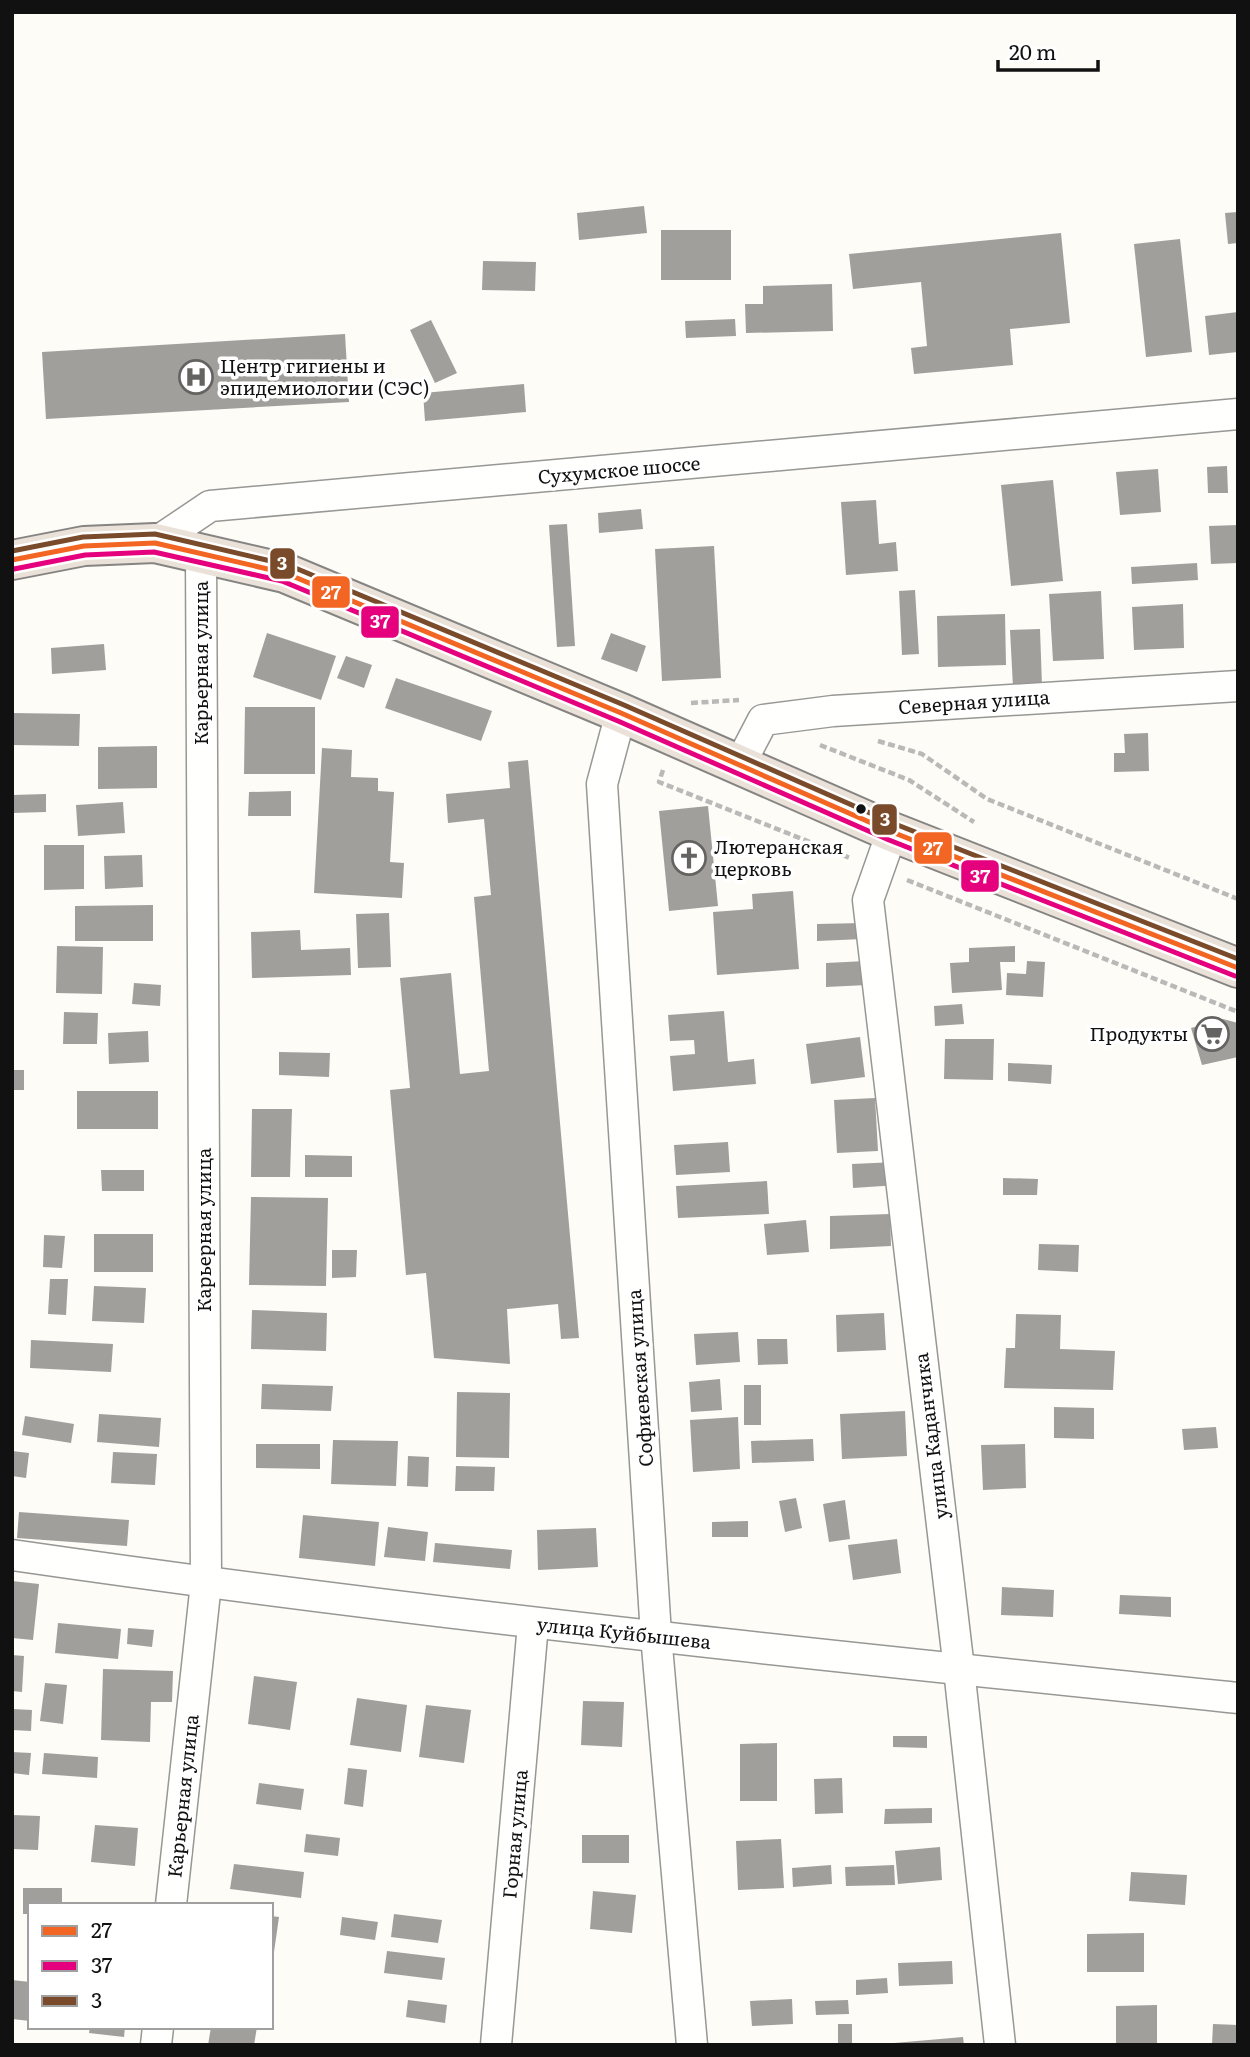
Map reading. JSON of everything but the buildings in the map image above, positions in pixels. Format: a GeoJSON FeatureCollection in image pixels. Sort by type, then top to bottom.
{"type":"FeatureCollection","features":[{"type":"Feature","properties":{"kind":"highway"},"geometry":{"type":"LineString","coordinates":[[12,560],[84,546],[155,543],[285,573],[621,713],[892,832],[1238,968]]}},
{"type":"Feature","properties":{"kind":"street","name":"Сухумское шоссе"},"geometry":{"type":"LineString","coordinates":[[155,543],[210,506],[1238,414]]}},
{"type":"Feature","properties":{"kind":"street","name":"Карьерная улица"},"geometry":{"type":"LineString","coordinates":[[171,1903],[206,1583],[201,553]]}},
{"type":"Feature","properties":{"kind":"street","name":"Северная улица"},"geometry":{"type":"LineString","coordinates":[[740,766],[763,720],[833,710],[1238,686]]}},
{"type":"Feature","properties":{"kind":"street","name":"Софиевская улица"},"geometry":{"type":"LineString","coordinates":[[621,713],[602,784],[656,1635],[692,2045]]}},
{"type":"Feature","properties":{"kind":"street","name":"улица Каданчика"},"geometry":{"type":"LineString","coordinates":[[892,832],[868,900],[959,1669],[1000,2045]]}},
{"type":"Feature","properties":{"kind":"street","name":"улица Куйбышева"},"geometry":{"type":"LineString","coordinates":[[12,1555],[206,1583],[533,1624],[1238,1698]]}},
{"type":"Feature","properties":{"kind":"street","name":"Горная улица"},"geometry":{"type":"LineString","coordinates":[[496,2045],[533,1624]]}},
{"type":"Feature","properties":{"kind":"path"},"geometry":{"type":"LineString","coordinates":[[876,741],[922,754],[987,799],[1238,899]]}},
{"type":"Feature","properties":{"kind":"path"},"geometry":{"type":"LineString","coordinates":[[814,743],[909,780],[984,827]]}},
{"type":"Feature","properties":{"kind":"path"},"geometry":{"type":"LineString","coordinates":[[659,782],[1238,1012]]}},
{"type":"Feature","properties":{"kind":"transit line","name":"3"},"geometry":{"type":"LineString","coordinates":[[12,551],[83,537],[155,534],[288,565],[624,705],[895,824],[1238,959]]}},
{"type":"Feature","properties":{"kind":"transit line","name":"27"},"geometry":{"type":"LineString","coordinates":[[12,560],[84,546],[155,543],[285,573],[621,713],[892,832],[1238,968]]}},
{"type":"Feature","properties":{"kind":"transit line","name":"37"},"geometry":{"type":"LineString","coordinates":[[14,569],[85,555],[154,552],[282,581],[618,721],[889,840],[1235,976]]}},
{"type":"Feature","properties":{"kind":"place","name":"Центр гигиены и эпидемиологии (СЭС)"},"geometry":{"type":"Point","coordinates":[196,377]}},
{"type":"Feature","properties":{"kind":"place","name":"Лютеранская церковь"},"geometry":{"type":"Point","coordinates":[689,858]}},
{"type":"Feature","properties":{"kind":"place","name":"Продукты"},"geometry":{"type":"Point","coordinates":[1212,1034]}}]}
